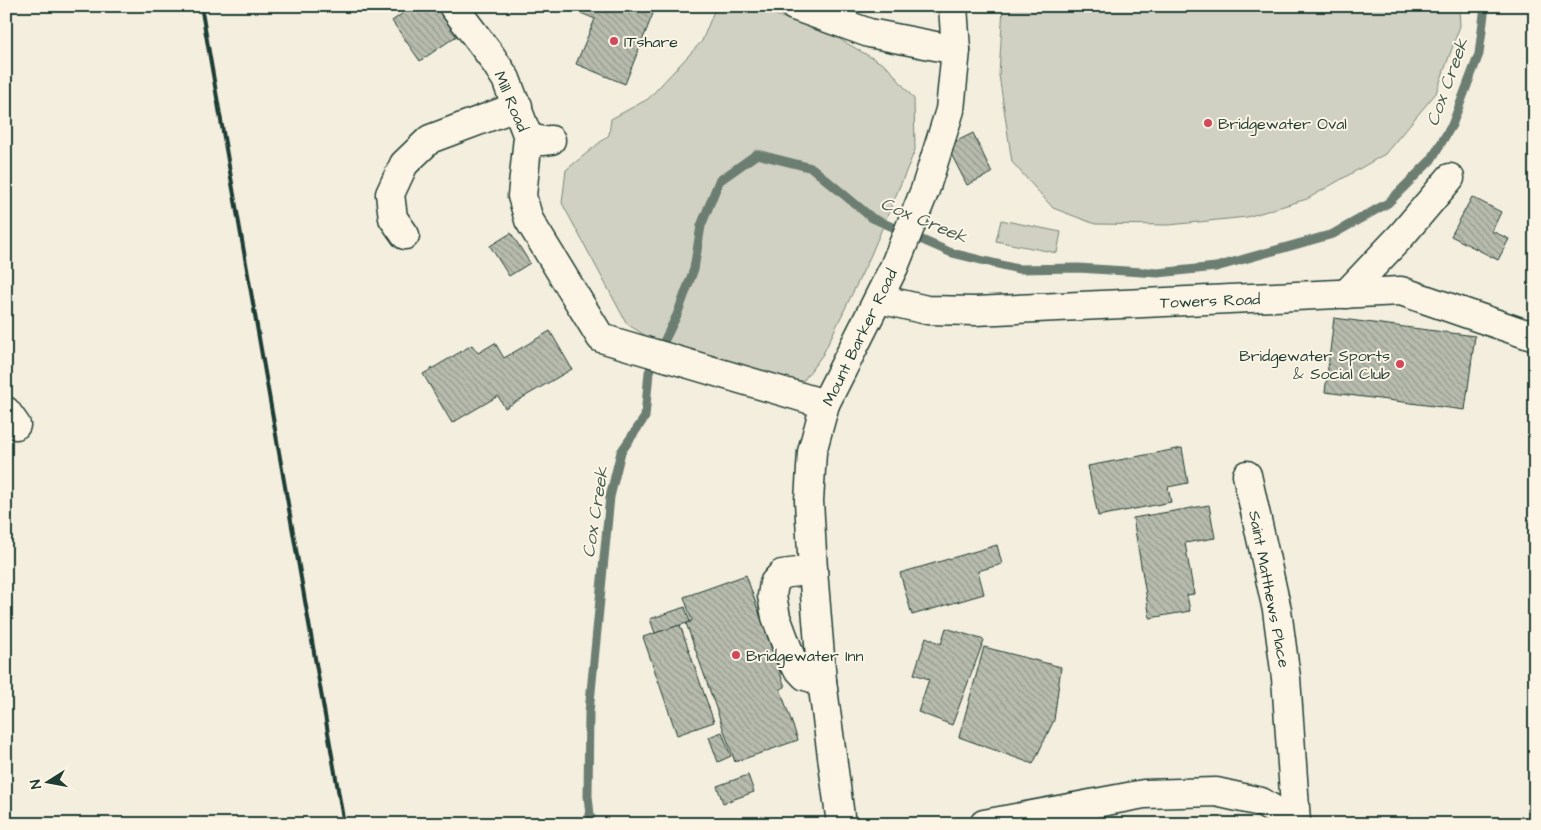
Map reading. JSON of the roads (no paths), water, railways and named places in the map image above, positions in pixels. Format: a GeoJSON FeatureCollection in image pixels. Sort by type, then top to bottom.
{"type":"FeatureCollection","features":[{"type":"Feature","properties":{"kind":"street","name":"Mill Road"},"geometry":{"type":"LineString","coordinates":[[453,6],[504,75],[518,106],[540,138],[522,196],[528,220],[601,338],[825,404]]}},
{"type":"Feature","properties":{"kind":"street"},"geometry":{"type":"LineString","coordinates":[[794,6],[869,33],[956,50]]}},
{"type":"Feature","properties":{"kind":"street","name":"Mount Barker Road"},"geometry":{"type":"LineString","coordinates":[[841,824],[822,681],[813,570],[809,501],[812,452],[825,404],[894,268],[925,190],[950,110],[956,50],[954,6]]}},
{"type":"Feature","properties":{"kind":"street"},"geometry":{"type":"LineString","coordinates":[[404,235],[393,218],[390,194],[404,164],[430,139],[518,106]]}},
{"type":"Feature","properties":{"kind":"street"},"geometry":{"type":"LineString","coordinates":[[1346,294],[1401,236],[1450,178]]}},
{"type":"Feature","properties":{"kind":"street","name":"Towers Road"},"geometry":{"type":"LineString","coordinates":[[879,298],[926,310],[975,311],[1401,291],[1535,337]]}},
{"type":"Feature","properties":{"kind":"street","name":"Saint Matthews Place"},"geometry":{"type":"LineString","coordinates":[[1247,475],[1278,620],[1286,678],[1296,823]]}},
{"type":"Feature","properties":{"kind":"street"},"geometry":{"type":"LineString","coordinates":[[813,570],[782,574],[774,583],[772,596],[776,617],[793,664],[805,676],[822,681]]}},
{"type":"Feature","properties":{"kind":"street"},"geometry":{"type":"LineString","coordinates":[[984,824],[1144,794],[1216,792],[1261,802],[1296,823]]}},
{"type":"Feature","properties":{"kind":"waterway","name":"Cox Creek"},"geometry":{"type":"LineString","coordinates":[[591,824],[588,796],[589,712],[610,497],[621,452],[645,417],[649,372],[677,315],[694,269],[701,226],[719,181],[757,154],[812,168],[872,218],[952,253],[1018,269],[1078,268],[1158,273],[1216,267],[1333,234],[1388,203],[1431,160],[1452,125],[1479,54],[1485,6]]}},
{"type":"Feature","properties":{"kind":"railway"},"geometry":{"type":"LineString","coordinates":[[201,6],[344,824]]}},
{"type":"Feature","properties":{"kind":"place","name":"ITshare"},"geometry":{"type":"Point","coordinates":[614,41]}},
{"type":"Feature","properties":{"kind":"place","name":"Bridgewater Oval"},"geometry":{"type":"Point","coordinates":[1208,123]}},
{"type":"Feature","properties":{"kind":"place","name":"Bridgewater Sports & Social Club"},"geometry":{"type":"Point","coordinates":[1400,364]}},
{"type":"Feature","properties":{"kind":"place","name":"Bridgewater Inn"},"geometry":{"type":"Point","coordinates":[736,655]}}]}
